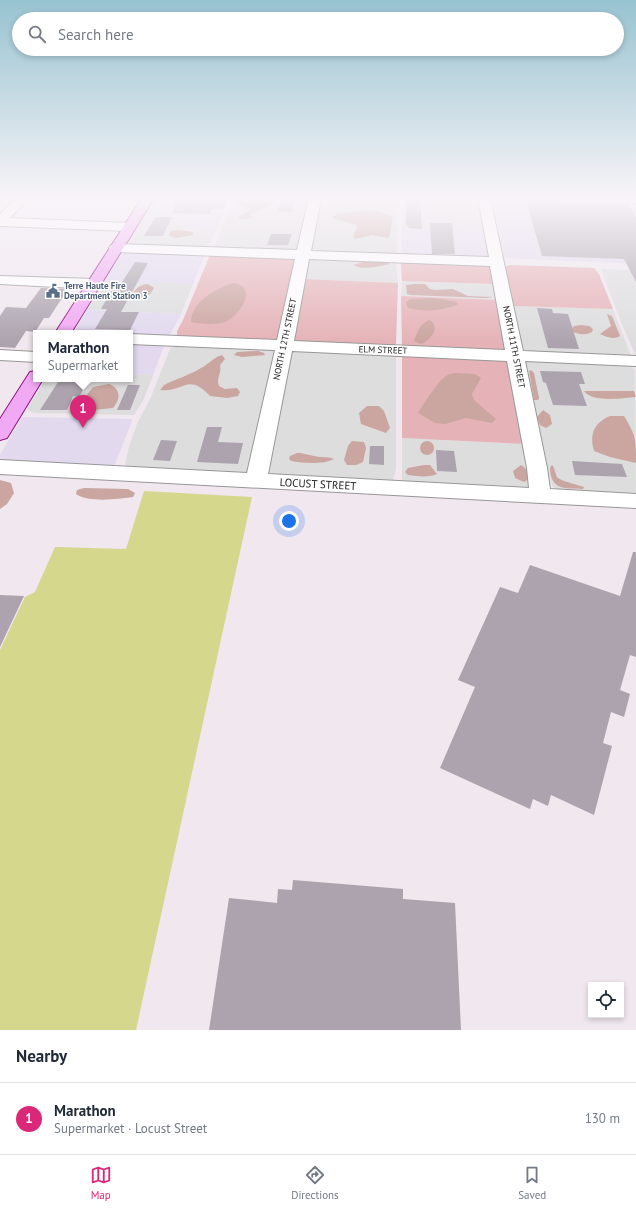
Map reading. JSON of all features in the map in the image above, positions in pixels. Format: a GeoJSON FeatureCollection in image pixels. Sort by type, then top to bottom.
{"type":"FeatureCollection","features":[{"type":"Feature","properties":{"kind":"main road"},"geometry":{"type":"LineString","coordinates":[[65,330],[116,248]]}},
{"type":"Feature","properties":{"kind":"main road"},"geometry":{"type":"LineString","coordinates":[[0,434],[33,381]]}},
{"type":"Feature","properties":{"kind":"street","name":"NORTH 12TH STREET"},"geometry":{"type":"LineString","coordinates":[[256,481],[305,246]]}},
{"type":"Feature","properties":{"kind":"street","name":"NORTH 11TH STREET"},"geometry":{"type":"LineString","coordinates":[[494,246],[537,468],[540,496]]}},
{"type":"Feature","properties":{"kind":"street"},"geometry":{"type":"LineString","coordinates":[[116,248],[497,262]]}},
{"type":"Feature","properties":{"kind":"street"},"geometry":{"type":"LineString","coordinates":[[0,280],[94,284]]}},
{"type":"Feature","properties":{"kind":"street","name":"ELM STREET"},"geometry":{"type":"LineString","coordinates":[[133,339],[636,361]]}},
{"type":"Feature","properties":{"kind":"street"},"geometry":{"type":"LineString","coordinates":[[0,355],[33,357]]}},
{"type":"Feature","properties":{"kind":"street","name":"LOCUST STREET"},"geometry":{"type":"LineString","coordinates":[[0,468],[636,501]]}},
{"type":"Feature","properties":{"kind":"shaded area"},"geometry":{"type":"Polygon","coordinates":[[[157,246],[208,246],[207,248],[157,246]]]}},
{"type":"Feature","properties":{"kind":"shaded area"},"geometry":{"type":"Polygon","coordinates":[[[214,246],[299,246],[298,250],[214,246]]]}},
{"type":"Feature","properties":{"kind":"shaded area"},"geometry":{"type":"Polygon","coordinates":[[[311,246],[397,246],[397,254],[310,251],[311,246]]]}},
{"type":"Feature","properties":{"kind":"shaded area"},"geometry":{"type":"Polygon","coordinates":[[[402,246],[488,246],[490,258],[402,255],[402,246]]]}},
{"type":"Feature","properties":{"kind":"shaded area"},"geometry":{"type":"Polygon","coordinates":[[[502,246],[636,246],[636,264],[505,258],[502,246]]]}},
{"type":"Feature","properties":{"kind":"shaded area"},"geometry":{"type":"Polygon","coordinates":[[[126,252],[203,254],[204,257],[193,284],[105,281],[121,255],[126,252]]]}},
{"type":"Feature","properties":{"kind":"shaded area"},"geometry":{"type":"Polygon","coordinates":[[[211,255],[296,258],[278,341],[177,337],[177,331],[211,255]]]}},
{"type":"Feature","properties":{"kind":"shaded area"},"geometry":{"type":"Polygon","coordinates":[[[309,259],[396,262],[398,283],[305,279],[309,259]]]}},
{"type":"Feature","properties":{"kind":"shaded area"},"geometry":{"type":"Polygon","coordinates":[[[383,261],[390,264],[366,268],[353,265],[363,262],[383,261]]]}},
{"type":"Feature","properties":{"kind":"shaded area"},"geometry":{"type":"Polygon","coordinates":[[[401,263],[486,264],[492,267],[495,284],[402,281],[401,263]]]}},
{"type":"Feature","properties":{"kind":"shaded area"},"geometry":{"type":"Polygon","coordinates":[[[510,265],[594,268],[599,274],[613,309],[514,306],[505,267],[510,265]]]}},
{"type":"Feature","properties":{"kind":"shaded area"},"geometry":{"type":"Polygon","coordinates":[[[601,269],[636,270],[636,357],[619,317],[601,269]]]}},
{"type":"Feature","properties":{"kind":"shaded area"},"geometry":{"type":"Polygon","coordinates":[[[304,279],[398,283],[396,344],[394,346],[293,341],[304,279]]]}},
{"type":"Feature","properties":{"kind":"shaded area"},"geometry":{"type":"Polygon","coordinates":[[[105,281],[193,284],[181,314],[87,310],[105,281]]]}},
{"type":"Feature","properties":{"kind":"shaded area"},"geometry":{"type":"Polygon","coordinates":[[[402,281],[495,284],[498,300],[401,296],[402,281]]]}},
{"type":"Feature","properties":{"kind":"shaded area"},"geometry":{"type":"Polygon","coordinates":[[[233,283],[241,285],[245,290],[246,295],[241,308],[231,319],[217,324],[191,322],[195,308],[200,302],[212,292],[233,283]]]}},
{"type":"Feature","properties":{"kind":"shaded area"},"geometry":{"type":"Polygon","coordinates":[[[148,284],[154,288],[150,294],[141,299],[130,299],[137,288],[148,284]]]}},
{"type":"Feature","properties":{"kind":"shaded area"},"geometry":{"type":"Polygon","coordinates":[[[425,284],[430,289],[435,290],[453,289],[468,296],[493,297],[486,298],[407,294],[406,285],[425,284]]]}},
{"type":"Feature","properties":{"kind":"shaded area"},"geometry":{"type":"Polygon","coordinates":[[[401,296],[498,300],[505,350],[402,346],[401,296]]]}},
{"type":"Feature","properties":{"kind":"shaded area"},"geometry":{"type":"Polygon","coordinates":[[[435,298],[457,302],[457,305],[439,310],[420,310],[408,308],[406,302],[411,299],[435,298]]]}},
{"type":"Feature","properties":{"kind":"shaded area"},"geometry":{"type":"Polygon","coordinates":[[[514,306],[613,309],[631,356],[525,351],[523,349],[514,306]]]}},
{"type":"Feature","properties":{"kind":"shaded area"},"geometry":{"type":"Polygon","coordinates":[[[87,310],[181,314],[169,336],[133,335],[133,330],[76,329],[87,310]]]}},
{"type":"Feature","properties":{"kind":"shaded area"},"geometry":{"type":"Polygon","coordinates":[[[607,314],[612,316],[620,336],[612,338],[600,334],[611,326],[607,314]]]}},
{"type":"Feature","properties":{"kind":"shaded area"},"geometry":{"type":"Polygon","coordinates":[[[430,320],[434,327],[431,337],[421,344],[414,341],[422,325],[430,320]]]}},
{"type":"Feature","properties":{"kind":"shaded area"},"geometry":{"type":"Polygon","coordinates":[[[574,326],[589,326],[593,329],[592,332],[581,334],[570,331],[574,326]]]}},
{"type":"Feature","properties":{"kind":"shaded area"},"geometry":{"type":"Polygon","coordinates":[[[133,344],[164,346],[153,375],[133,374],[133,344]]]}},
{"type":"Feature","properties":{"kind":"shaded area"},"geometry":{"type":"Polygon","coordinates":[[[175,346],[276,351],[249,472],[243,473],[127,467],[125,465],[129,446],[137,424],[151,397],[170,349],[175,346]]]}},
{"type":"Feature","properties":{"kind":"shaded area"},"geometry":{"type":"Polygon","coordinates":[[[258,351],[264,353],[265,355],[242,357],[234,355],[237,352],[258,351]]]}},
{"type":"Feature","properties":{"kind":"shaded area"},"geometry":{"type":"Polygon","coordinates":[[[295,351],[396,357],[396,469],[393,480],[267,473],[290,352],[295,351]]]}},
{"type":"Feature","properties":{"kind":"shaded area"},"geometry":{"type":"Polygon","coordinates":[[[222,355],[225,359],[220,365],[218,380],[219,386],[225,389],[237,388],[240,392],[238,396],[227,398],[210,396],[196,385],[190,384],[175,389],[160,390],[164,385],[188,375],[216,357],[222,355]]]}},
{"type":"Feature","properties":{"kind":"shaded area"},"geometry":{"type":"Polygon","coordinates":[[[402,356],[507,361],[526,444],[402,438],[402,356]]]}},
{"type":"Feature","properties":{"kind":"shaded area"},"geometry":{"type":"Polygon","coordinates":[[[531,361],[630,365],[635,370],[636,494],[557,489],[553,487],[525,363],[531,361]]]}},
{"type":"Feature","properties":{"kind":"shaded area"},"geometry":{"type":"Polygon","coordinates":[[[531,370],[534,373],[539,398],[538,400],[534,400],[529,371],[531,370]]]}},
{"type":"Feature","properties":{"kind":"shaded area"},"geometry":{"type":"Polygon","coordinates":[[[455,373],[475,374],[481,378],[472,394],[474,400],[496,419],[492,423],[466,418],[445,424],[435,423],[418,413],[439,383],[448,375],[455,373]]]}},
{"type":"Feature","properties":{"kind":"shaded area"},"geometry":{"type":"Polygon","coordinates":[[[133,374],[153,375],[144,399],[134,415],[34,413],[27,410],[43,382],[133,382],[133,374]]]}},
{"type":"Feature","properties":{"kind":"shaded area"},"geometry":{"type":"Polygon","coordinates":[[[109,384],[118,391],[116,405],[113,408],[93,410],[71,409],[74,401],[86,396],[93,387],[109,384]]]}},
{"type":"Feature","properties":{"kind":"shaded area"},"geometry":{"type":"Polygon","coordinates":[[[584,391],[634,391],[636,397],[608,399],[588,395],[584,391]]]}},
{"type":"Feature","properties":{"kind":"shaded area"},"geometry":{"type":"Polygon","coordinates":[[[367,406],[379,406],[384,411],[390,428],[386,433],[361,424],[359,413],[367,406]]]}},
{"type":"Feature","properties":{"kind":"shaded area"},"geometry":{"type":"Polygon","coordinates":[[[543,410],[550,415],[552,424],[546,428],[540,425],[537,417],[543,410]]]}},
{"type":"Feature","properties":{"kind":"shaded area"},"geometry":{"type":"Polygon","coordinates":[[[610,416],[624,416],[628,423],[633,433],[636,448],[636,463],[610,457],[594,451],[592,439],[594,430],[600,422],[610,416]]]}},
{"type":"Feature","properties":{"kind":"shaded area"},"geometry":{"type":"Polygon","coordinates":[[[22,417],[132,419],[132,421],[113,466],[3,460],[0,458],[0,455],[22,417]]]}},
{"type":"Feature","properties":{"kind":"shaded area"},"geometry":{"type":"Polygon","coordinates":[[[402,438],[526,444],[529,487],[404,481],[402,480],[402,438]]]}},
{"type":"Feature","properties":{"kind":"shaded area"},"geometry":{"type":"Polygon","coordinates":[[[352,441],[364,442],[366,448],[363,462],[356,465],[347,465],[344,460],[348,446],[352,441]]]}},
{"type":"Feature","properties":{"kind":"shaded area"},"geometry":{"type":"Polygon","coordinates":[[[424,441],[430,441],[434,445],[434,451],[430,455],[424,455],[420,451],[420,445],[424,441]]]}},
{"type":"Feature","properties":{"kind":"shaded area"},"geometry":{"type":"Polygon","coordinates":[[[297,453],[334,459],[318,463],[291,461],[289,458],[290,456],[297,453]]]}},
{"type":"Feature","properties":{"kind":"shaded area"},"geometry":{"type":"Polygon","coordinates":[[[430,465],[437,474],[430,476],[419,476],[408,475],[405,472],[408,468],[430,465]]]}},
{"type":"Feature","properties":{"kind":"shaded area"},"geometry":{"type":"Polygon","coordinates":[[[521,465],[526,469],[529,477],[529,479],[524,482],[515,478],[513,471],[521,465]]]}},
{"type":"Feature","properties":{"kind":"shaded area"},"geometry":{"type":"Polygon","coordinates":[[[552,465],[557,477],[584,487],[583,489],[565,488],[556,484],[551,475],[550,468],[552,465]]]}},
{"type":"Feature","properties":{"kind":"shaded area"},"geometry":{"type":"Polygon","coordinates":[[[0,480],[11,483],[14,493],[7,504],[0,509],[0,480]]]}},
{"type":"Feature","properties":{"kind":"shaded area"},"geometry":{"type":"Polygon","coordinates":[[[84,488],[128,489],[135,493],[133,497],[88,499],[76,494],[77,490],[84,488]]]}},
{"type":"Feature","properties":{"kind":"green space"},"geometry":{"type":"Polygon","coordinates":[[[144,491],[252,497],[136,1030],[0,1030],[0,650],[25,597],[35,592],[55,547],[126,549],[144,491]]]}},
{"type":"Feature","properties":{"kind":"building"},"geometry":{"type":"Polygon","coordinates":[[[431,246],[454,246],[455,254],[432,254],[431,246]]]}},
{"type":"Feature","properties":{"kind":"building"},"geometry":{"type":"Polygon","coordinates":[[[539,246],[636,246],[636,282],[624,259],[542,256],[539,246]]]}},
{"type":"Feature","properties":{"kind":"building"},"geometry":{"type":"Polygon","coordinates":[[[135,262],[148,263],[121,312],[139,312],[130,330],[95,329],[107,309],[101,309],[112,290],[117,290],[135,262]]]}},
{"type":"Feature","properties":{"kind":"building"},"geometry":{"type":"Polygon","coordinates":[[[41,288],[68,289],[49,318],[44,318],[36,330],[33,330],[33,332],[26,331],[15,348],[0,347],[0,316],[6,307],[26,308],[41,288]]]}},
{"type":"Feature","properties":{"kind":"building"},"geometry":{"type":"Polygon","coordinates":[[[537,308],[552,309],[553,313],[568,314],[579,349],[548,348],[537,308]]]}},
{"type":"Feature","properties":{"kind":"building"},"geometry":{"type":"Polygon","coordinates":[[[540,371],[581,372],[585,384],[579,384],[587,406],[553,405],[546,383],[543,382],[540,371]]]}},
{"type":"Feature","properties":{"kind":"building"},"geometry":{"type":"Polygon","coordinates":[[[58,382],[87,382],[79,397],[73,396],[67,410],[40,410],[58,382]]]}},
{"type":"Feature","properties":{"kind":"building"},"geometry":{"type":"Polygon","coordinates":[[[128,385],[140,385],[130,410],[117,410],[128,385]]]}},
{"type":"Feature","properties":{"kind":"building"},"geometry":{"type":"Polygon","coordinates":[[[207,427],[222,427],[218,442],[243,443],[238,464],[197,462],[207,427]]]}},
{"type":"Feature","properties":{"kind":"building"},"geometry":{"type":"Polygon","coordinates":[[[161,440],[177,441],[170,461],[153,460],[161,440]]]}},
{"type":"Feature","properties":{"kind":"building"},"geometry":{"type":"Polygon","coordinates":[[[370,446],[384,446],[384,465],[369,464],[370,446]]]}},
{"type":"Feature","properties":{"kind":"building"},"geometry":{"type":"Polygon","coordinates":[[[436,450],[454,451],[457,472],[437,471],[436,450]]]}},
{"type":"Feature","properties":{"kind":"building"},"geometry":{"type":"Polygon","coordinates":[[[572,461],[622,464],[627,477],[575,475],[572,461]]]}},
{"type":"Feature","properties":{"kind":"building"},"geometry":{"type":"Polygon","coordinates":[[[633,552],[636,552],[636,657],[630,655],[620,690],[630,694],[624,717],[611,712],[603,743],[612,746],[594,815],[551,795],[548,806],[533,799],[530,809],[440,768],[475,687],[458,680],[500,587],[518,593],[530,565],[620,596],[633,552]]]}},
{"type":"Feature","properties":{"kind":"building"},"geometry":{"type":"Polygon","coordinates":[[[0,595],[24,596],[0,647],[0,595]]]}},
{"type":"Feature","properties":{"kind":"building"},"geometry":{"type":"Polygon","coordinates":[[[293,880],[403,889],[403,899],[455,903],[461,1030],[209,1030],[229,898],[277,903],[278,889],[292,890],[293,880]]]}},
{"type":"Feature","properties":{"kind":"place","name":"Terre Haute Fire Department Station 3"},"geometry":{"type":"Point","coordinates":[53,291]}},
{"type":"Feature","properties":{"kind":"place","name":"Marathon"},"geometry":{"type":"Point","coordinates":[83,428]}}]}
